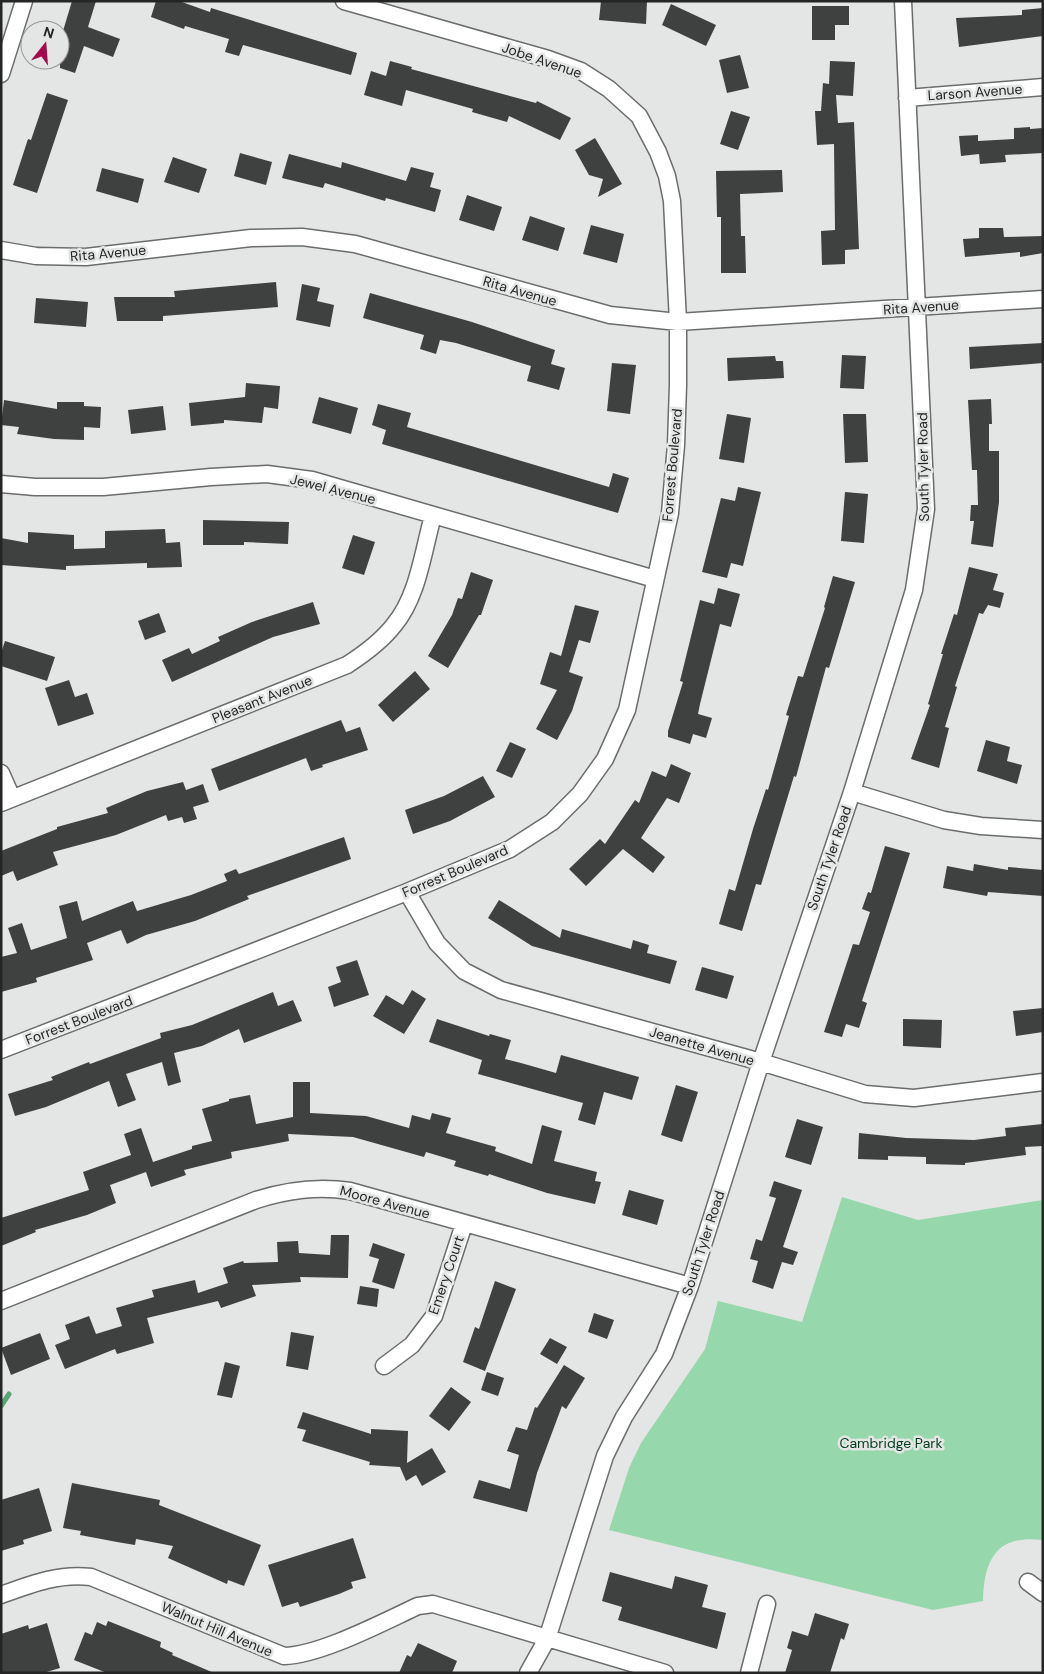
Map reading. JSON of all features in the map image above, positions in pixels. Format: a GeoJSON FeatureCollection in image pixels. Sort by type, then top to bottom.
{"type":"FeatureCollection","features":[{"type":"Feature","properties":{"kind":"street"},"geometry":{"type":"LineString","coordinates":[[1,74],[24,1]]}},
{"type":"Feature","properties":{"kind":"street","name":"Jobe Avenue"},"geometry":{"type":"LineString","coordinates":[[344,1],[581,71],[609,89],[639,116],[658,152],[667,176],[672,201],[678,322]]}},
{"type":"Feature","properties":{"kind":"street","name":"South Tyler Road"},"geometry":{"type":"LineString","coordinates":[[528,1673],[547,1639],[605,1456],[624,1417],[664,1354],[690,1286],[761,1062],[852,792],[914,590],[926,509],[903,1]]}},
{"type":"Feature","properties":{"kind":"street","name":"Larson Avenue"},"geometry":{"type":"LineString","coordinates":[[906,98],[1043,87]]}},
{"type":"Feature","properties":{"kind":"street","name":"Rita Avenue"},"geometry":{"type":"LineString","coordinates":[[1,250],[36,256],[86,257],[252,238],[302,237],[355,244],[610,315],[678,322],[1043,299]]}},
{"type":"Feature","properties":{"kind":"street","name":"Forrest Boulevard"},"geometry":{"type":"LineString","coordinates":[[1,1050],[407,892],[510,849],[552,822],[580,794],[605,759],[627,710],[670,513],[678,385],[678,322]]}},
{"type":"Feature","properties":{"kind":"street","name":"Jewel Avenue"},"geometry":{"type":"LineString","coordinates":[[1,484],[35,487],[103,487],[267,474],[312,480],[655,579]]}},
{"type":"Feature","properties":{"kind":"street","name":"Pleasant Avenue"},"geometry":{"type":"LineString","coordinates":[[1,773],[6,800],[347,665],[372,648],[395,625],[410,599],[434,516]]}},
{"type":"Feature","properties":{"kind":"street"},"geometry":{"type":"LineString","coordinates":[[852,792],[944,820],[981,826],[1043,830]]}},
{"type":"Feature","properties":{"kind":"street","name":"Jeanette Avenue"},"geometry":{"type":"LineString","coordinates":[[407,892],[437,943],[464,971],[501,990],[761,1062],[865,1094],[914,1098],[1043,1082]]}},
{"type":"Feature","properties":{"kind":"street","name":"Moore Avenue"},"geometry":{"type":"LineString","coordinates":[[1,1301],[256,1200],[297,1190],[326,1188],[350,1191],[690,1286]]}},
{"type":"Feature","properties":{"kind":"street","name":"Emery Court"},"geometry":{"type":"LineString","coordinates":[[384,1366],[412,1345],[434,1316],[464,1224]]}},
{"type":"Feature","properties":{"kind":"street","name":"Walnut Hill Avenue"},"geometry":{"type":"LineString","coordinates":[[1,1595],[51,1578],[77,1575],[91,1577],[284,1656],[293,1656],[324,1647],[418,1606],[433,1604],[665,1673]]}},
{"type":"Feature","properties":{"kind":"street"},"geometry":{"type":"LineString","coordinates":[[1028,1582],[1043,1592]]}},
{"type":"Feature","properties":{"kind":"street"},"geometry":{"type":"LineString","coordinates":[[749,1673],[767,1604]]}},
{"type":"Feature","properties":{"kind":"green space","name":"Cambridge Park"},"geometry":{"type":"Polygon","coordinates":[[[842,1197],[918,1220],[1043,1200],[1043,1540],[1027,1539],[1014,1541],[996,1553],[986,1573],[983,1601],[933,1610],[609,1530],[629,1468],[641,1443],[705,1349],[718,1301],[802,1322],[842,1197]]]}},
{"type":"Feature","properties":{"kind":"building"},"geometry":{"type":"Polygon","coordinates":[[[72,1],[96,1],[88,27],[120,39],[113,57],[84,46],[75,73],[66,70],[70,70],[70,20],[66,20],[72,1]]]}},
{"type":"Feature","properties":{"kind":"building"},"geometry":{"type":"Polygon","coordinates":[[[156,1],[179,1],[210,12],[211,8],[357,53],[351,75],[243,45],[239,56],[225,52],[229,39],[185,26],[184,29],[151,17],[156,1]]]}},
{"type":"Feature","properties":{"kind":"building"},"geometry":{"type":"Polygon","coordinates":[[[601,1],[647,1],[646,24],[599,20],[601,1]]]}},
{"type":"Feature","properties":{"kind":"building"},"geometry":{"type":"Polygon","coordinates":[[[671,4],[716,25],[706,46],[662,25],[671,4]]]}},
{"type":"Feature","properties":{"kind":"building"},"geometry":{"type":"Polygon","coordinates":[[[812,6],[849,6],[849,25],[835,25],[835,40],[812,40],[812,6]]]}},
{"type":"Feature","properties":{"kind":"building"},"geometry":{"type":"Polygon","coordinates":[[[1043,8],[1043,36],[959,47],[956,18],[1022,15],[1022,10],[1043,8]]]}},
{"type":"Feature","properties":{"kind":"building"},"geometry":{"type":"Polygon","coordinates":[[[740,55],[749,88],[727,93],[719,60],[740,55]]]}},
{"type":"Feature","properties":{"kind":"building"},"geometry":{"type":"Polygon","coordinates":[[[390,61],[412,67],[411,69],[536,103],[537,101],[571,118],[560,140],[509,116],[507,122],[472,112],[473,109],[406,90],[402,106],[364,95],[371,71],[386,76],[390,61]]]}},
{"type":"Feature","properties":{"kind":"building"},"geometry":{"type":"Polygon","coordinates":[[[830,61],[855,62],[853,96],[836,95],[838,123],[854,122],[859,249],[845,250],[845,264],[822,265],[821,231],[835,230],[834,144],[817,145],[815,111],[821,111],[823,83],[829,84],[830,61]]]}},
{"type":"Feature","properties":{"kind":"building"},"geometry":{"type":"Polygon","coordinates":[[[47,93],[68,100],[37,193],[13,185],[28,139],[31,140],[47,93]]]}},
{"type":"Feature","properties":{"kind":"building"},"geometry":{"type":"Polygon","coordinates":[[[731,111],[750,117],[738,150],[720,144],[731,111]]]}},
{"type":"Feature","properties":{"kind":"building"},"geometry":{"type":"Polygon","coordinates":[[[1030,127],[1030,129],[1043,128],[1043,153],[1005,155],[1006,162],[980,164],[979,154],[961,156],[959,136],[978,135],[978,141],[1014,139],[1014,128],[1030,127]]]}},
{"type":"Feature","properties":{"kind":"building"},"geometry":{"type":"Polygon","coordinates":[[[595,138],[622,184],[598,197],[603,179],[589,175],[575,150],[595,138]]]}},
{"type":"Feature","properties":{"kind":"building"},"geometry":{"type":"Polygon","coordinates":[[[240,153],[272,162],[266,185],[234,176],[240,153]]]}},
{"type":"Feature","properties":{"kind":"building"},"geometry":{"type":"Polygon","coordinates":[[[289,154],[341,168],[342,162],[406,181],[411,167],[434,173],[430,187],[441,190],[435,212],[386,198],[385,201],[325,183],[323,188],[282,178],[289,154]]]}},
{"type":"Feature","properties":{"kind":"building"},"geometry":{"type":"Polygon","coordinates":[[[173,157],[207,169],[199,193],[164,182],[173,157]]]}},
{"type":"Feature","properties":{"kind":"building"},"geometry":{"type":"Polygon","coordinates":[[[102,168],[144,179],[138,203],[96,191],[102,168]]]}},
{"type":"Feature","properties":{"kind":"building"},"geometry":{"type":"Polygon","coordinates":[[[782,170],[783,192],[740,194],[741,236],[745,236],[746,273],[721,273],[721,217],[717,217],[716,171],[782,170]]]}},
{"type":"Feature","properties":{"kind":"building"},"geometry":{"type":"Polygon","coordinates":[[[467,195],[502,207],[494,231],[459,220],[467,195]]]}},
{"type":"Feature","properties":{"kind":"building"},"geometry":{"type":"Polygon","coordinates":[[[530,216],[565,228],[558,251],[522,240],[530,216]]]}},
{"type":"Feature","properties":{"kind":"building"},"geometry":{"type":"Polygon","coordinates":[[[591,225],[624,234],[617,263],[583,254],[591,225]]]}},
{"type":"Feature","properties":{"kind":"building"},"geometry":{"type":"Polygon","coordinates":[[[979,228],[1003,228],[1004,237],[1043,236],[1043,253],[1020,257],[1020,252],[965,257],[963,239],[979,238],[979,228]]]}},
{"type":"Feature","properties":{"kind":"building"},"geometry":{"type":"Polygon","coordinates":[[[276,282],[278,307],[163,316],[163,321],[117,321],[114,297],[175,297],[174,291],[276,282]]]}},
{"type":"Feature","properties":{"kind":"building"},"geometry":{"type":"Polygon","coordinates":[[[302,284],[320,288],[317,301],[334,305],[330,327],[296,320],[302,284]]]}},
{"type":"Feature","properties":{"kind":"building"},"geometry":{"type":"Polygon","coordinates":[[[370,293],[472,322],[555,350],[551,364],[565,368],[559,390],[527,381],[531,366],[456,343],[440,340],[436,354],[420,349],[424,335],[363,318],[370,293]]]}},
{"type":"Feature","properties":{"kind":"building"},"geometry":{"type":"Polygon","coordinates":[[[36,298],[88,302],[86,327],[34,323],[36,298]]]}},
{"type":"Feature","properties":{"kind":"building"},"geometry":{"type":"Polygon","coordinates":[[[1043,343],[1043,363],[970,369],[969,347],[1043,343]]]}},
{"type":"Feature","properties":{"kind":"building"},"geometry":{"type":"Polygon","coordinates":[[[842,355],[866,356],[864,389],[840,388],[842,355]]]}},
{"type":"Feature","properties":{"kind":"building"},"geometry":{"type":"Polygon","coordinates":[[[775,356],[776,361],[783,361],[784,378],[728,381],[727,358],[775,356]]]}},
{"type":"Feature","properties":{"kind":"building"},"geometry":{"type":"Polygon","coordinates":[[[612,363],[636,365],[630,414],[607,411],[612,363]]]}},
{"type":"Feature","properties":{"kind":"building"},"geometry":{"type":"Polygon","coordinates":[[[246,383],[280,386],[278,409],[264,407],[262,423],[224,420],[224,423],[191,426],[189,403],[245,397],[246,383]]]}},
{"type":"Feature","properties":{"kind":"building"},"geometry":{"type":"Polygon","coordinates":[[[319,397],[358,408],[351,434],[312,423],[319,397]]]}},
{"type":"Feature","properties":{"kind":"building"},"geometry":{"type":"Polygon","coordinates":[[[991,399],[992,424],[989,424],[989,451],[999,451],[999,502],[993,547],[971,544],[974,521],[970,521],[971,505],[978,505],[977,470],[972,470],[968,400],[991,399]]]}},
{"type":"Feature","properties":{"kind":"building"},"geometry":{"type":"Polygon","coordinates":[[[4,400],[57,409],[57,402],[84,402],[84,406],[101,407],[100,428],[84,427],[84,440],[54,439],[17,434],[19,427],[1,425],[4,400]]]}},
{"type":"Feature","properties":{"kind":"building"},"geometry":{"type":"Polygon","coordinates":[[[378,404],[411,413],[407,427],[609,487],[613,473],[629,478],[618,513],[382,444],[386,430],[372,425],[378,404]]]}},
{"type":"Feature","properties":{"kind":"building"},"geometry":{"type":"Polygon","coordinates":[[[163,406],[166,430],[131,434],[128,410],[163,406]]]}},
{"type":"Feature","properties":{"kind":"building"},"geometry":{"type":"Polygon","coordinates":[[[727,414],[751,418],[744,463],[719,459],[727,414]]]}},
{"type":"Feature","properties":{"kind":"building"},"geometry":{"type":"Polygon","coordinates":[[[843,414],[866,414],[868,462],[845,463],[843,414]]]}},
{"type":"Feature","properties":{"kind":"building"},"geometry":{"type":"Polygon","coordinates":[[[738,487],[761,492],[743,566],[731,563],[727,578],[702,572],[721,498],[735,501],[738,487]]]}},
{"type":"Feature","properties":{"kind":"building"},"geometry":{"type":"Polygon","coordinates":[[[845,492],[868,494],[864,543],[841,541],[845,492]]]}},
{"type":"Feature","properties":{"kind":"building"},"geometry":{"type":"Polygon","coordinates":[[[203,520],[289,522],[288,544],[244,542],[244,545],[203,545],[203,520]]]}},
{"type":"Feature","properties":{"kind":"building"},"geometry":{"type":"Polygon","coordinates":[[[165,529],[166,543],[180,542],[182,567],[147,568],[147,563],[66,566],[66,570],[1,565],[1,538],[28,543],[28,532],[74,535],[74,549],[105,548],[105,531],[165,529]]]}},
{"type":"Feature","properties":{"kind":"building"},"geometry":{"type":"Polygon","coordinates":[[[353,535],[375,542],[364,575],[342,568],[353,535]]]}},
{"type":"Feature","properties":{"kind":"building"},"geometry":{"type":"Polygon","coordinates":[[[969,567],[998,574],[993,590],[1004,593],[1000,608],[988,605],[983,614],[979,613],[955,686],[957,687],[945,727],[949,728],[939,768],[911,759],[930,705],[928,704],[943,654],[941,654],[954,614],[957,615],[969,567]]]}},
{"type":"Feature","properties":{"kind":"building"},"geometry":{"type":"Polygon","coordinates":[[[471,572],[493,580],[481,615],[479,615],[448,668],[428,656],[452,615],[458,598],[462,599],[471,572]]]}},
{"type":"Feature","properties":{"kind":"building"},"geometry":{"type":"Polygon","coordinates":[[[833,576],[855,582],[829,668],[826,667],[796,777],[794,776],[761,885],[756,884],[742,931],[719,924],[729,889],[735,891],[766,789],[768,790],[789,716],[786,715],[798,676],[803,677],[833,576]]]}},
{"type":"Feature","properties":{"kind":"building"},"geometry":{"type":"Polygon","coordinates":[[[718,588],[740,594],[731,627],[720,624],[700,704],[698,714],[712,718],[706,738],[693,734],[690,744],[668,737],[668,731],[683,682],[680,681],[700,600],[714,604],[718,588]]]}},
{"type":"Feature","properties":{"kind":"building"},"geometry":{"type":"Polygon","coordinates":[[[313,602],[320,624],[273,637],[172,682],[162,660],[189,648],[192,654],[220,641],[218,637],[252,622],[313,602]]]}},
{"type":"Feature","properties":{"kind":"building"},"geometry":{"type":"Polygon","coordinates":[[[575,605],[599,611],[590,643],[579,640],[569,672],[583,677],[572,711],[557,740],[536,729],[557,690],[540,684],[550,652],[561,656],[575,605]]]}},
{"type":"Feature","properties":{"kind":"building"},"geometry":{"type":"Polygon","coordinates":[[[159,613],[166,632],[145,640],[138,621],[159,613]]]}},
{"type":"Feature","properties":{"kind":"building"},"geometry":{"type":"Polygon","coordinates":[[[5,641],[55,657],[47,681],[1,666],[1,653],[5,641]]]}},
{"type":"Feature","properties":{"kind":"building"},"geometry":{"type":"Polygon","coordinates":[[[415,671],[430,689],[393,722],[378,705],[415,671]]]}},
{"type":"Feature","properties":{"kind":"building"},"geometry":{"type":"Polygon","coordinates":[[[69,680],[75,697],[87,693],[94,714],[58,726],[45,688],[69,680]]]}},
{"type":"Feature","properties":{"kind":"building"},"geometry":{"type":"Polygon","coordinates":[[[341,720],[346,732],[360,727],[368,750],[322,765],[323,767],[311,771],[306,758],[219,791],[211,769],[341,720]]]}},
{"type":"Feature","properties":{"kind":"building"},"geometry":{"type":"Polygon","coordinates":[[[986,740],[1010,747],[1007,761],[1022,765],[1017,784],[977,771],[986,740]]]}},
{"type":"Feature","properties":{"kind":"building"},"geometry":{"type":"Polygon","coordinates":[[[510,742],[526,749],[512,778],[496,771],[510,742]]]}},
{"type":"Feature","properties":{"kind":"building"},"geometry":{"type":"Polygon","coordinates":[[[671,764],[691,773],[679,803],[667,798],[641,838],[665,857],[653,873],[623,849],[586,886],[569,869],[600,839],[605,844],[635,800],[639,803],[652,771],[666,777],[671,764]]]}},
{"type":"Feature","properties":{"kind":"building"},"geometry":{"type":"Polygon","coordinates":[[[483,776],[495,797],[450,821],[413,834],[405,810],[444,796],[483,776]]]}},
{"type":"Feature","properties":{"kind":"building"},"geometry":{"type":"Polygon","coordinates":[[[183,782],[186,790],[203,784],[209,802],[193,807],[197,819],[184,823],[182,817],[168,821],[166,815],[116,835],[53,852],[58,865],[17,881],[13,871],[1,876],[1,851],[57,829],[57,827],[108,813],[106,808],[147,791],[183,782]]]}},
{"type":"Feature","properties":{"kind":"building"},"geometry":{"type":"Polygon","coordinates":[[[344,837],[351,859],[247,896],[249,899],[195,921],[146,935],[127,944],[121,930],[87,943],[93,960],[36,978],[37,982],[1,992],[1,957],[17,953],[8,928],[22,923],[31,950],[67,938],[59,906],[77,901],[82,921],[133,901],[137,911],[191,895],[227,881],[224,874],[236,869],[239,874],[344,837]]]}},
{"type":"Feature","properties":{"kind":"building"},"geometry":{"type":"Polygon","coordinates":[[[885,846],[910,853],[862,1001],[867,1003],[859,1028],[846,1024],[842,1037],[824,1032],[853,944],[859,945],[870,912],[862,909],[868,892],[871,893],[885,846]]]}},
{"type":"Feature","properties":{"kind":"building"},"geometry":{"type":"Polygon","coordinates":[[[974,864],[1008,870],[1008,867],[1043,870],[1043,896],[988,892],[987,896],[943,888],[947,866],[973,871],[974,864]]]}},
{"type":"Feature","properties":{"kind":"building"},"geometry":{"type":"Polygon","coordinates":[[[499,900],[560,938],[562,929],[631,949],[633,940],[649,945],[647,953],[677,961],[670,984],[532,946],[488,918],[499,900]]]}},
{"type":"Feature","properties":{"kind":"building"},"geometry":{"type":"Polygon","coordinates":[[[357,960],[369,995],[334,1007],[328,987],[341,982],[336,967],[357,960]]]}},
{"type":"Feature","properties":{"kind":"building"},"geometry":{"type":"Polygon","coordinates":[[[702,967],[734,976],[727,999],[695,990],[702,967]]]}},
{"type":"Feature","properties":{"kind":"building"},"geometry":{"type":"Polygon","coordinates":[[[412,990],[426,999],[404,1034],[373,1016],[386,995],[403,1005],[412,990]]]}},
{"type":"Feature","properties":{"kind":"building"},"geometry":{"type":"Polygon","coordinates":[[[273,992],[278,1006],[293,1000],[302,1021],[244,1043],[239,1029],[202,1046],[174,1053],[181,1082],[168,1086],[162,1062],[126,1074],[136,1100],[118,1107],[109,1081],[46,1107],[15,1116],[8,1094],[53,1080],[51,1077],[89,1062],[90,1064],[161,1038],[160,1033],[192,1025],[273,992]]]}},
{"type":"Feature","properties":{"kind":"building"},"geometry":{"type":"Polygon","coordinates":[[[1043,1008],[1043,1032],[1016,1036],[1013,1011],[1043,1008]]]}},
{"type":"Feature","properties":{"kind":"building"},"geometry":{"type":"Polygon","coordinates":[[[437,1019],[489,1036],[490,1034],[511,1040],[505,1059],[556,1073],[561,1055],[639,1077],[632,1100],[604,1092],[595,1125],[578,1120],[583,1103],[478,1074],[482,1060],[429,1042],[437,1019]]]}},
{"type":"Feature","properties":{"kind":"building"},"geometry":{"type":"Polygon","coordinates":[[[903,1019],[942,1020],[941,1048],[903,1046],[903,1019]]]}},
{"type":"Feature","properties":{"kind":"building"},"geometry":{"type":"Polygon","coordinates":[[[293,1082],[310,1082],[310,1113],[366,1116],[409,1128],[412,1115],[430,1120],[432,1113],[451,1118],[446,1133],[496,1147],[495,1151],[532,1164],[542,1125],[562,1131],[554,1161],[597,1172],[595,1181],[601,1182],[595,1204],[547,1193],[489,1174],[488,1176],[454,1166],[456,1161],[426,1152],[424,1157],[353,1137],[288,1134],[289,1141],[231,1152],[232,1158],[184,1170],[186,1175],[151,1187],[146,1172],[110,1185],[116,1203],[87,1215],[35,1230],[36,1232],[1,1246],[1,1218],[89,1190],[83,1172],[131,1155],[124,1134],[141,1128],[153,1162],[192,1149],[192,1146],[212,1141],[202,1109],[229,1101],[229,1099],[250,1095],[256,1124],[293,1117],[293,1082]]]}},
{"type":"Feature","properties":{"kind":"building"},"geometry":{"type":"Polygon","coordinates":[[[676,1085],[698,1092],[682,1142],[661,1135],[676,1085]]]}},
{"type":"Feature","properties":{"kind":"building"},"geometry":{"type":"Polygon","coordinates":[[[797,1119],[823,1127],[811,1165],[785,1157],[797,1119]]]}},
{"type":"Feature","properties":{"kind":"building"},"geometry":{"type":"Polygon","coordinates":[[[1043,1124],[1043,1146],[1025,1147],[1026,1155],[965,1163],[965,1165],[926,1164],[926,1157],[888,1156],[888,1160],[858,1159],[859,1133],[906,1138],[974,1140],[1006,1136],[1005,1128],[1043,1124]]]}},
{"type":"Feature","properties":{"kind":"building"},"geometry":{"type":"Polygon","coordinates":[[[774,1181],[802,1190],[783,1247],[798,1252],[793,1265],[782,1262],[773,1289],[752,1282],[758,1261],[750,1259],[756,1239],[762,1241],[776,1198],[769,1196],[774,1181]]]}},
{"type":"Feature","properties":{"kind":"building"},"geometry":{"type":"Polygon","coordinates":[[[629,1190],[664,1200],[657,1225],[622,1215],[629,1190]]]}},
{"type":"Feature","properties":{"kind":"building"},"geometry":{"type":"Polygon","coordinates":[[[331,1235],[349,1235],[348,1278],[300,1277],[301,1282],[252,1285],[256,1296],[221,1308],[218,1301],[147,1318],[154,1343],[117,1354],[115,1349],[65,1369],[55,1345],[70,1339],[65,1325],[89,1316],[96,1334],[122,1326],[116,1308],[154,1297],[152,1290],[195,1280],[198,1293],[228,1283],[223,1268],[243,1261],[244,1263],[278,1262],[277,1242],[298,1241],[299,1253],[330,1255],[331,1235]]]}},
{"type":"Feature","properties":{"kind":"building"},"geometry":{"type":"Polygon","coordinates":[[[373,1243],[405,1254],[394,1289],[372,1282],[379,1259],[369,1256],[373,1243]]]}},
{"type":"Feature","properties":{"kind":"building"},"geometry":{"type":"Polygon","coordinates":[[[495,1281],[516,1289],[485,1371],[463,1362],[475,1327],[479,1329],[495,1281]]]}},
{"type":"Feature","properties":{"kind":"building"},"geometry":{"type":"Polygon","coordinates":[[[360,1286],[379,1289],[377,1307],[357,1304],[360,1286]]]}},
{"type":"Feature","properties":{"kind":"building"},"geometry":{"type":"Polygon","coordinates":[[[594,1313],[614,1320],[607,1339],[588,1332],[594,1313]]]}},
{"type":"Feature","properties":{"kind":"building"},"geometry":{"type":"Polygon","coordinates":[[[291,1332],[314,1336],[308,1370],[286,1366],[291,1332]]]}},
{"type":"Feature","properties":{"kind":"building"},"geometry":{"type":"Polygon","coordinates":[[[40,1333],[50,1359],[11,1375],[1,1348],[40,1333]]]}},
{"type":"Feature","properties":{"kind":"building"},"geometry":{"type":"Polygon","coordinates":[[[550,1338],[567,1347],[557,1364],[540,1354],[550,1338]]]}},
{"type":"Feature","properties":{"kind":"building"},"geometry":{"type":"Polygon","coordinates":[[[225,1362],[240,1366],[232,1398],[217,1395],[225,1362]]]}},
{"type":"Feature","properties":{"kind":"building"},"geometry":{"type":"Polygon","coordinates":[[[564,1365],[585,1378],[566,1409],[562,1406],[537,1473],[527,1512],[473,1498],[479,1480],[510,1489],[519,1455],[507,1451],[516,1427],[527,1430],[535,1407],[537,1408],[564,1365]]]}},
{"type":"Feature","properties":{"kind":"building"},"geometry":{"type":"Polygon","coordinates":[[[487,1372],[504,1378],[498,1396],[481,1390],[487,1372]]]}},
{"type":"Feature","properties":{"kind":"building"},"geometry":{"type":"Polygon","coordinates":[[[451,1387],[471,1402],[449,1431],[429,1416],[451,1387]]]}},
{"type":"Feature","properties":{"kind":"building"},"geometry":{"type":"Polygon","coordinates":[[[303,1412],[371,1434],[371,1429],[408,1431],[407,1463],[432,1448],[446,1472],[422,1486],[416,1475],[406,1481],[400,1467],[369,1465],[370,1462],[302,1441],[306,1430],[297,1428],[303,1412]]]}},
{"type":"Feature","properties":{"kind":"building"},"geometry":{"type":"Polygon","coordinates":[[[72,1483],[160,1500],[159,1505],[261,1545],[244,1586],[228,1580],[227,1584],[168,1558],[173,1546],[136,1539],[135,1545],[80,1535],[81,1531],[63,1528],[72,1483]]]}},
{"type":"Feature","properties":{"kind":"building"},"geometry":{"type":"Polygon","coordinates":[[[39,1488],[52,1531],[23,1540],[24,1544],[1,1551],[1,1500],[39,1488]]]}},
{"type":"Feature","properties":{"kind":"building"},"geometry":{"type":"Polygon","coordinates":[[[353,1538],[366,1578],[351,1582],[353,1588],[339,1594],[300,1607],[298,1602],[282,1607],[268,1565],[353,1538]]]}},
{"type":"Feature","properties":{"kind":"building"},"geometry":{"type":"Polygon","coordinates":[[[610,1572],[672,1589],[675,1576],[708,1585],[702,1607],[726,1613],[717,1649],[618,1620],[622,1607],[602,1601],[610,1572]]]}},
{"type":"Feature","properties":{"kind":"building"},"geometry":{"type":"Polygon","coordinates":[[[815,1613],[849,1624],[844,1640],[841,1638],[830,1673],[785,1673],[792,1650],[787,1648],[792,1631],[808,1636],[815,1613]]]}},
{"type":"Feature","properties":{"kind":"building"},"geometry":{"type":"Polygon","coordinates":[[[108,1621],[161,1642],[160,1647],[173,1653],[172,1655],[214,1673],[107,1673],[74,1660],[85,1632],[92,1635],[97,1622],[106,1626],[108,1621]]]}},
{"type":"Feature","properties":{"kind":"building"},"geometry":{"type":"Polygon","coordinates":[[[47,1623],[60,1668],[43,1673],[1,1673],[1,1634],[28,1625],[29,1629],[47,1623]]]}},
{"type":"Feature","properties":{"kind":"building"},"geometry":{"type":"Polygon","coordinates":[[[418,1643],[457,1661],[452,1673],[399,1673],[407,1655],[411,1657],[418,1643]]]}},
{"type":"Feature","properties":{"kind":"waterway"},"geometry":{"type":"LineString","coordinates":[[1,1406],[9,1394]]}}]}
